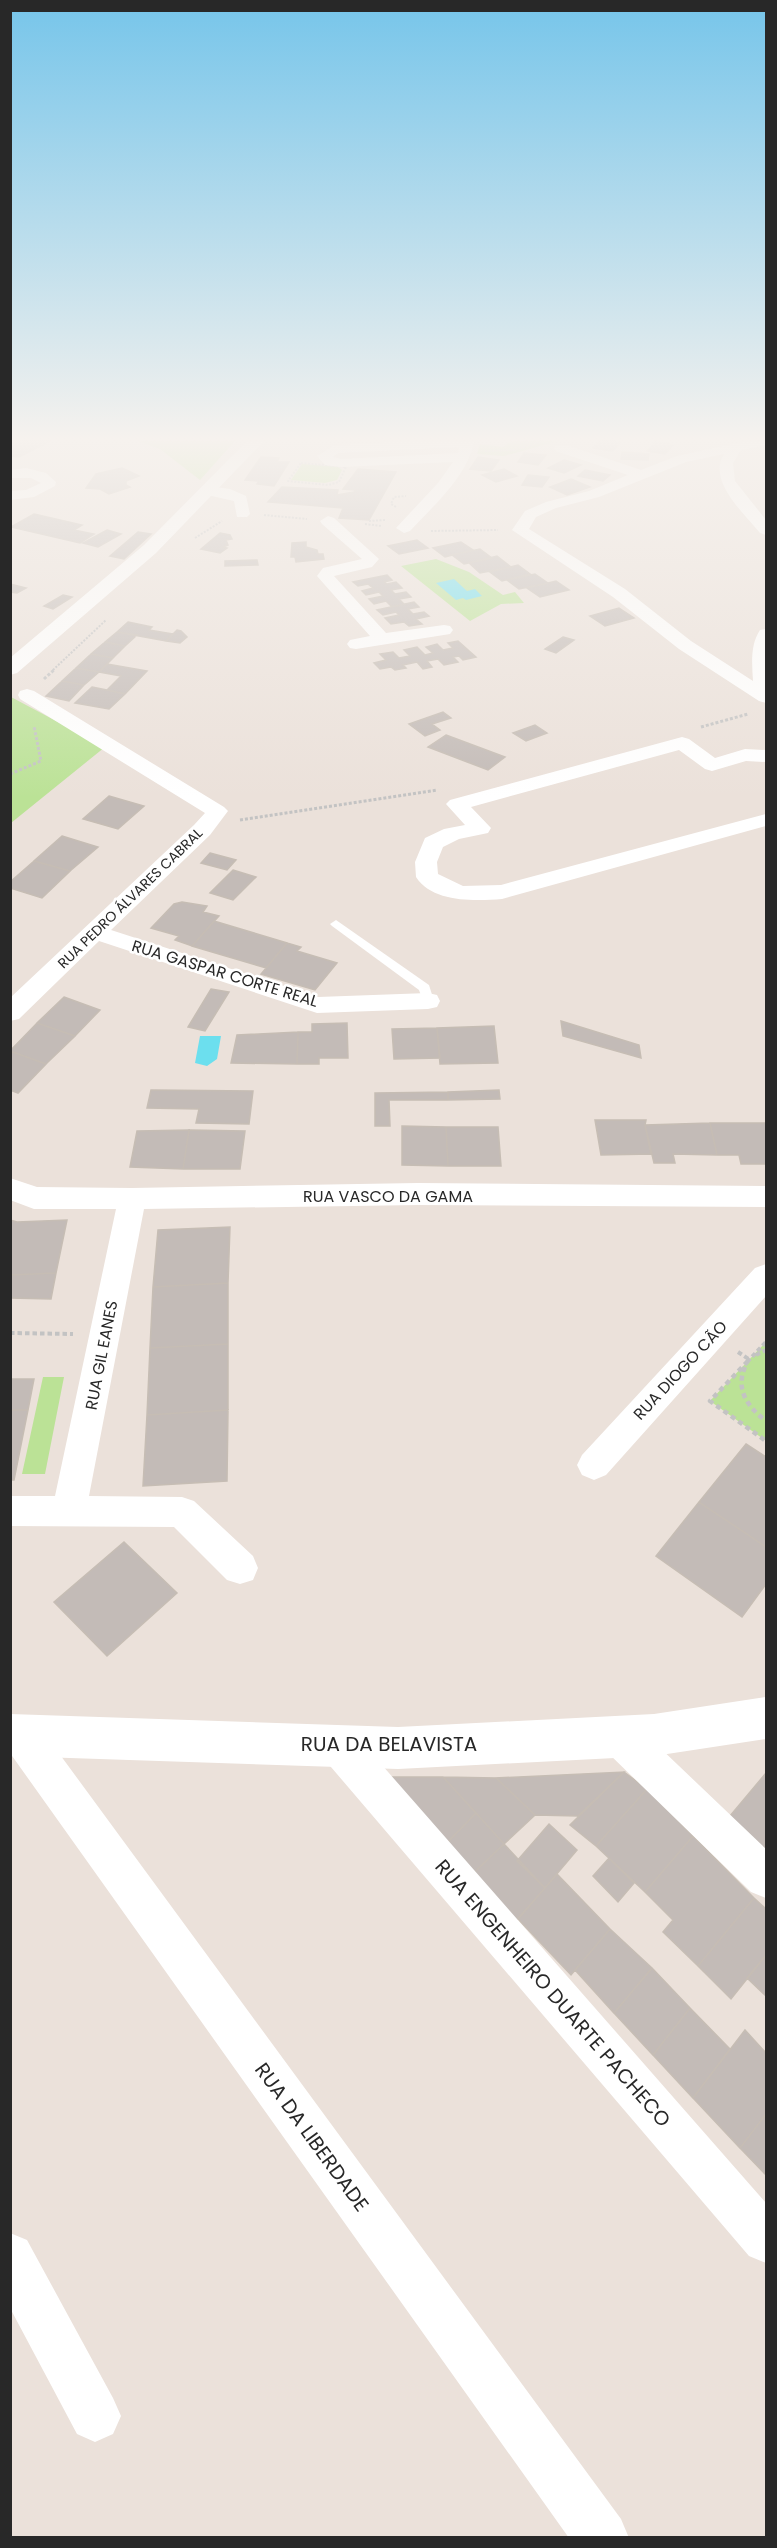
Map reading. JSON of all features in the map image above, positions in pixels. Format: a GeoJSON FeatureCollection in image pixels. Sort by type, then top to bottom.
{"type":"FeatureCollection","features":[{"type":"Feature","properties":{"kind":"street"},"geometry":{"type":"LineString","coordinates":[[10,669],[138,560]]}},
{"type":"Feature","properties":{"kind":"street"},"geometry":{"type":"LineString","coordinates":[[370,560],[366,564],[329,572],[325,576],[382,639]]}},
{"type":"Feature","properties":{"kind":"street"},"geometry":{"type":"LineString","coordinates":[[567,560],[619,593],[685,645],[766,697]]}},
{"type":"Feature","properties":{"kind":"street"},"geometry":{"type":"LineString","coordinates":[[356,644],[444,630]]}},
{"type":"Feature","properties":{"kind":"street"},"geometry":{"type":"LineString","coordinates":[[766,634],[763,641],[762,662],[766,697]]}},
{"type":"Feature","properties":{"kind":"street","name":"RUA PEDRO ÁLVARES CABRAL"},"geometry":{"type":"LineString","coordinates":[[10,1013],[202,830],[217,811],[27,695]]}},
{"type":"Feature","properties":{"kind":"street"},"geometry":{"type":"LineString","coordinates":[[766,756],[745,755],[712,765],[682,743],[457,804],[480,828],[452,834],[434,843],[426,862],[427,877],[444,889],[468,895],[502,892],[766,820]]}},
{"type":"Feature","properties":{"kind":"street","name":"RUA GASPAR CORTE REAL"},"geometry":{"type":"LineString","coordinates":[[95,932],[317,1005],[428,1001]]}},
{"type":"Feature","properties":{"kind":"street","name":"RUA VASCO DA GAMA"},"geometry":{"type":"LineString","coordinates":[[10,1188],[34,1198],[132,1199],[418,1194],[754,1197]]}},
{"type":"Feature","properties":{"kind":"street"},"geometry":{"type":"LineString","coordinates":[[754,1197],[766,1217]]}},
{"type":"Feature","properties":{"kind":"street","name":"RUA GIL EANES"},"geometry":{"type":"LineString","coordinates":[[69,1510],[132,1199]]}},
{"type":"Feature","properties":{"kind":"street","name":"RUA DIOGO CÃO"},"geometry":{"type":"LineString","coordinates":[[594,1465],[766,1276]]}},
{"type":"Feature","properties":{"kind":"street"},"geometry":{"type":"LineString","coordinates":[[10,1511],[182,1512],[240,1568]]}},
{"type":"Feature","properties":{"kind":"street","name":"RUA DA BELAVISTA"},"geometry":{"type":"LineString","coordinates":[[16,1736],[398,1748],[654,1735],[766,1718]]}},
{"type":"Feature","properties":{"kind":"street","name":"RUA DA LIBERDADE"},"geometry":{"type":"LineString","coordinates":[[16,1736],[602,2538]]}},
{"type":"Feature","properties":{"kind":"street"},"geometry":{"type":"LineString","coordinates":[[620,1737],[766,1877]]}},
{"type":"Feature","properties":{"kind":"street","name":"RUA ENGENHEIRO DUARTE PACHECO"},"geometry":{"type":"LineString","coordinates":[[339,1746],[766,2239]]}},
{"type":"Feature","properties":{"kind":"street"},"geometry":{"type":"LineString","coordinates":[[10,2257],[95,2416]]}},
{"type":"Feature","properties":{"kind":"lane"},"geometry":{"type":"LineString","coordinates":[[336,924],[425,988],[428,1001]]}},
{"type":"Feature","properties":{"kind":"path"},"geometry":{"type":"LineString","coordinates":[[10,774],[41,761],[27,695],[114,613]]}},
{"type":"Feature","properties":{"kind":"path"},"geometry":{"type":"LineString","coordinates":[[10,1333],[77,1334]]}},
{"type":"Feature","properties":{"kind":"path"},"geometry":{"type":"LineString","coordinates":[[766,1342],[710,1401],[766,1441]]}},
{"type":"Feature","properties":{"kind":"path"},"geometry":{"type":"LineString","coordinates":[[766,1350],[750,1360],[742,1371],[741,1392],[756,1414],[766,1421]]}},
{"type":"Feature","properties":{"kind":"green space"},"geometry":{"type":"Polygon","coordinates":[[[438,560],[469,572],[503,595],[515,592],[524,603],[501,604],[470,621],[401,566],[438,560]]]}},
{"type":"Feature","properties":{"kind":"green space"},"geometry":{"type":"Polygon","coordinates":[[[11,697],[105,747],[11,823],[11,697]]]}},
{"type":"Feature","properties":{"kind":"green space"},"geometry":{"type":"Polygon","coordinates":[[[766,1342],[766,1441],[710,1401],[766,1342]]]}},
{"type":"Feature","properties":{"kind":"green space"},"geometry":{"type":"Polygon","coordinates":[[[43,1377],[64,1377],[45,1474],[22,1474],[43,1377]]]}},
{"type":"Feature","properties":{"kind":"water"},"geometry":{"type":"Polygon","coordinates":[[[454,579],[467,591],[475,589],[482,596],[456,600],[436,583],[454,579]]]}},
{"type":"Feature","properties":{"kind":"water"},"geometry":{"type":"Polygon","coordinates":[[[200,1036],[221,1036],[217,1059],[207,1066],[195,1063],[200,1036]]]}},
{"type":"Feature","properties":{"kind":"building"},"geometry":{"type":"Polygon","coordinates":[[[257,560],[258,565],[225,566],[225,561],[257,560]]]}},
{"type":"Feature","properties":{"kind":"building"},"geometry":{"type":"Polygon","coordinates":[[[459,560],[483,560],[464,564],[459,560]]]}},
{"type":"Feature","properties":{"kind":"building"},"geometry":{"type":"Polygon","coordinates":[[[481,560],[502,560],[511,567],[480,573],[469,563],[481,560]]]}},
{"type":"Feature","properties":{"kind":"building"},"geometry":{"type":"Polygon","coordinates":[[[518,565],[530,574],[502,581],[490,572],[518,565]]]}},
{"type":"Feature","properties":{"kind":"building"},"geometry":{"type":"Polygon","coordinates":[[[535,574],[548,583],[519,589],[507,580],[535,574]]]}},
{"type":"Feature","properties":{"kind":"building"},"geometry":{"type":"Polygon","coordinates":[[[387,575],[392,580],[384,582],[387,584],[396,582],[402,588],[391,590],[395,594],[406,592],[411,597],[399,599],[404,604],[392,607],[386,601],[374,604],[369,599],[383,596],[379,592],[366,595],[362,591],[373,588],[368,584],[358,586],[353,582],[387,575]]]}},
{"type":"Feature","properties":{"kind":"building"},"geometry":{"type":"Polygon","coordinates":[[[556,581],[569,590],[540,597],[527,588],[556,581]]]}},
{"type":"Feature","properties":{"kind":"building"},"geometry":{"type":"Polygon","coordinates":[[[10,584],[26,588],[17,593],[10,592],[10,584]]]}},
{"type":"Feature","properties":{"kind":"building"},"geometry":{"type":"Polygon","coordinates":[[[63,595],[72,597],[53,609],[44,606],[63,595]]]}},
{"type":"Feature","properties":{"kind":"building"},"geometry":{"type":"Polygon","coordinates":[[[414,602],[419,607],[408,609],[413,614],[424,612],[429,616],[416,619],[422,624],[409,626],[404,622],[391,624],[385,618],[399,615],[396,612],[383,615],[377,610],[414,602]]]}},
{"type":"Feature","properties":{"kind":"building"},"geometry":{"type":"Polygon","coordinates":[[[619,608],[634,618],[605,626],[590,616],[619,608]]]}},
{"type":"Feature","properties":{"kind":"building"},"geometry":{"type":"Polygon","coordinates":[[[128,622],[152,627],[149,630],[173,634],[166,641],[117,632],[128,622]]]}},
{"type":"Feature","properties":{"kind":"building"},"geometry":{"type":"Polygon","coordinates":[[[177,630],[187,637],[180,643],[166,641],[177,630]]]}},
{"type":"Feature","properties":{"kind":"building"},"geometry":{"type":"Polygon","coordinates":[[[117,632],[137,635],[125,646],[105,642],[117,632]]]}},
{"type":"Feature","properties":{"kind":"building"},"geometry":{"type":"Polygon","coordinates":[[[563,637],[574,640],[556,653],[545,649],[563,637]]]}},
{"type":"Feature","properties":{"kind":"building"},"geometry":{"type":"Polygon","coordinates":[[[458,641],[476,657],[463,660],[459,656],[453,657],[458,662],[444,665],[438,659],[427,661],[432,667],[423,669],[417,662],[403,665],[406,668],[395,670],[391,667],[380,669],[374,663],[386,660],[380,654],[393,652],[399,658],[410,656],[404,650],[417,647],[425,655],[433,653],[426,647],[437,644],[443,650],[453,648],[448,643],[458,641]]]}},
{"type":"Feature","properties":{"kind":"building"},"geometry":{"type":"Polygon","coordinates":[[[105,642],[125,646],[113,658],[91,654],[105,642]]]}},
{"type":"Feature","properties":{"kind":"building"},"geometry":{"type":"Polygon","coordinates":[[[91,654],[113,658],[99,672],[76,668],[91,654]]]}},
{"type":"Feature","properties":{"kind":"building"},"geometry":{"type":"Polygon","coordinates":[[[107,664],[147,671],[125,694],[107,690],[121,676],[99,672],[107,664]]]}},
{"type":"Feature","properties":{"kind":"building"},"geometry":{"type":"Polygon","coordinates":[[[76,668],[99,672],[84,685],[62,681],[76,668]]]}},
{"type":"Feature","properties":{"kind":"building"},"geometry":{"type":"Polygon","coordinates":[[[62,681],[84,685],[69,701],[46,696],[62,681]]]}},
{"type":"Feature","properties":{"kind":"building"},"geometry":{"type":"Polygon","coordinates":[[[92,687],[125,694],[109,709],[75,703],[92,687]]]}},
{"type":"Feature","properties":{"kind":"building"},"geometry":{"type":"Polygon","coordinates":[[[443,712],[451,718],[432,724],[440,730],[425,736],[409,724],[443,712]]]}},
{"type":"Feature","properties":{"kind":"building"},"geometry":{"type":"Polygon","coordinates":[[[535,725],[547,733],[526,741],[513,733],[535,725]]]}},
{"type":"Feature","properties":{"kind":"building"},"geometry":{"type":"Polygon","coordinates":[[[446,735],[505,757],[488,770],[428,747],[446,735]]]}},
{"type":"Feature","properties":{"kind":"building"},"geometry":{"type":"Polygon","coordinates":[[[109,796],[144,806],[118,829],[83,819],[109,796]]]}},
{"type":"Feature","properties":{"kind":"building"},"geometry":{"type":"Polygon","coordinates":[[[62,836],[98,847],[70,871],[34,861],[62,836]]]}},
{"type":"Feature","properties":{"kind":"building"},"geometry":{"type":"Polygon","coordinates":[[[210,853],[236,860],[227,870],[201,863],[210,853]]]}},
{"type":"Feature","properties":{"kind":"building"},"geometry":{"type":"Polygon","coordinates":[[[34,861],[70,871],[42,898],[10,888],[10,882],[34,861]]]}},
{"type":"Feature","properties":{"kind":"building"},"geometry":{"type":"Polygon","coordinates":[[[233,870],[256,877],[233,900],[210,893],[233,870]]]}},
{"type":"Feature","properties":{"kind":"building"},"geometry":{"type":"Polygon","coordinates":[[[182,902],[207,906],[203,912],[219,916],[192,946],[175,940],[179,936],[151,928],[174,904],[182,902]]]}},
{"type":"Feature","properties":{"kind":"building"},"geometry":{"type":"Polygon","coordinates":[[[214,921],[287,943],[266,968],[192,946],[214,921]]]}},
{"type":"Feature","properties":{"kind":"building"},"geometry":{"type":"Polygon","coordinates":[[[287,943],[301,947],[297,951],[337,963],[315,990],[261,974],[287,943]]]}},
{"type":"Feature","properties":{"kind":"building"},"geometry":{"type":"Polygon","coordinates":[[[211,989],[229,992],[205,1031],[188,1027],[211,989]]]}},
{"type":"Feature","properties":{"kind":"building"},"geometry":{"type":"Polygon","coordinates":[[[64,997],[100,1010],[75,1036],[37,1023],[64,997]]]}},
{"type":"Feature","properties":{"kind":"building"},"geometry":{"type":"Polygon","coordinates":[[[561,1021],[639,1045],[641,1058],[563,1036],[561,1021]]]}},
{"type":"Feature","properties":{"kind":"building"},"geometry":{"type":"Polygon","coordinates":[[[37,1023],[75,1036],[46,1064],[10,1051],[37,1023]]]}},
{"type":"Feature","properties":{"kind":"building"},"geometry":{"type":"Polygon","coordinates":[[[347,1023],[348,1058],[319,1058],[319,1064],[297,1064],[298,1032],[312,1032],[312,1024],[347,1023]]]}},
{"type":"Feature","properties":{"kind":"building"},"geometry":{"type":"Polygon","coordinates":[[[494,1026],[498,1063],[440,1064],[437,1028],[494,1026]]]}},
{"type":"Feature","properties":{"kind":"building"},"geometry":{"type":"Polygon","coordinates":[[[437,1028],[440,1058],[394,1059],[392,1029],[437,1028]]]}},
{"type":"Feature","properties":{"kind":"building"},"geometry":{"type":"Polygon","coordinates":[[[298,1032],[297,1064],[231,1063],[237,1035],[298,1032]]]}},
{"type":"Feature","properties":{"kind":"building"},"geometry":{"type":"Polygon","coordinates":[[[10,1051],[46,1064],[18,1093],[10,1090],[10,1051]]]}},
{"type":"Feature","properties":{"kind":"building"},"geometry":{"type":"Polygon","coordinates":[[[151,1090],[253,1091],[249,1124],[196,1123],[199,1109],[147,1108],[151,1090]]]}},
{"type":"Feature","properties":{"kind":"building"},"geometry":{"type":"Polygon","coordinates":[[[499,1090],[500,1099],[448,1100],[448,1092],[499,1090]]]}},
{"type":"Feature","properties":{"kind":"building"},"geometry":{"type":"Polygon","coordinates":[[[448,1092],[448,1100],[389,1100],[390,1126],[375,1126],[375,1093],[448,1092]]]}},
{"type":"Feature","properties":{"kind":"building"},"geometry":{"type":"Polygon","coordinates":[[[595,1120],[646,1120],[651,1154],[601,1155],[595,1120]]]}},
{"type":"Feature","properties":{"kind":"building"},"geometry":{"type":"Polygon","coordinates":[[[710,1123],[717,1155],[673,1154],[675,1163],[654,1163],[645,1125],[710,1123]]]}},
{"type":"Feature","properties":{"kind":"building"},"geometry":{"type":"Polygon","coordinates":[[[710,1123],[766,1123],[766,1164],[741,1164],[739,1155],[717,1155],[710,1123]]]}},
{"type":"Feature","properties":{"kind":"building"},"geometry":{"type":"Polygon","coordinates":[[[402,1126],[446,1127],[448,1166],[402,1165],[402,1126]]]}},
{"type":"Feature","properties":{"kind":"building"},"geometry":{"type":"Polygon","coordinates":[[[446,1127],[498,1127],[501,1166],[448,1166],[446,1127]]]}},
{"type":"Feature","properties":{"kind":"building"},"geometry":{"type":"Polygon","coordinates":[[[189,1130],[183,1169],[130,1167],[137,1131],[189,1130]]]}},
{"type":"Feature","properties":{"kind":"building"},"geometry":{"type":"Polygon","coordinates":[[[189,1130],[245,1131],[240,1169],[183,1169],[189,1130]]]}},
{"type":"Feature","properties":{"kind":"building"},"geometry":{"type":"Polygon","coordinates":[[[10,1220],[17,1222],[67,1220],[56,1273],[10,1275],[10,1220]]]}},
{"type":"Feature","properties":{"kind":"building"},"geometry":{"type":"Polygon","coordinates":[[[230,1227],[228,1283],[153,1287],[158,1230],[230,1227]]]}},
{"type":"Feature","properties":{"kind":"building"},"geometry":{"type":"Polygon","coordinates":[[[56,1273],[51,1299],[10,1298],[10,1275],[56,1273]]]}},
{"type":"Feature","properties":{"kind":"building"},"geometry":{"type":"Polygon","coordinates":[[[228,1283],[228,1344],[150,1348],[153,1287],[228,1283]]]}},
{"type":"Feature","properties":{"kind":"building"},"geometry":{"type":"Polygon","coordinates":[[[228,1344],[228,1410],[147,1415],[150,1348],[228,1344]]]}},
{"type":"Feature","properties":{"kind":"building"},"geometry":{"type":"Polygon","coordinates":[[[10,1379],[34,1379],[28,1410],[10,1410],[10,1379]]]}},
{"type":"Feature","properties":{"kind":"building"},"geometry":{"type":"Polygon","coordinates":[[[10,1410],[28,1410],[14,1480],[10,1480],[10,1410]]]}},
{"type":"Feature","properties":{"kind":"building"},"geometry":{"type":"Polygon","coordinates":[[[228,1410],[227,1481],[143,1486],[147,1415],[228,1410]]]}},
{"type":"Feature","properties":{"kind":"building"},"geometry":{"type":"Polygon","coordinates":[[[746,1444],[766,1457],[766,1547],[699,1502],[746,1444]]]}},
{"type":"Feature","properties":{"kind":"building"},"geometry":{"type":"Polygon","coordinates":[[[699,1502],[766,1547],[766,1584],[742,1617],[656,1556],[699,1502]]]}},
{"type":"Feature","properties":{"kind":"building"},"geometry":{"type":"Polygon","coordinates":[[[124,1542],[177,1593],[107,1656],[54,1602],[124,1542]]]}},
{"type":"Feature","properties":{"kind":"building"},"geometry":{"type":"Polygon","coordinates":[[[624,1772],[578,1816],[535,1815],[496,1778],[624,1772]]]}},
{"type":"Feature","properties":{"kind":"building"},"geometry":{"type":"Polygon","coordinates":[[[624,1772],[647,1789],[596,1846],[570,1825],[624,1772]]]}},
{"type":"Feature","properties":{"kind":"building"},"geometry":{"type":"Polygon","coordinates":[[[766,1773],[766,1850],[730,1816],[766,1773]]]}},
{"type":"Feature","properties":{"kind":"building"},"geometry":{"type":"Polygon","coordinates":[[[391,1777],[443,1777],[476,1813],[439,1851],[391,1777]]]}},
{"type":"Feature","properties":{"kind":"building"},"geometry":{"type":"Polygon","coordinates":[[[443,1777],[496,1778],[535,1815],[504,1844],[443,1777]]]}},
{"type":"Feature","properties":{"kind":"building"},"geometry":{"type":"Polygon","coordinates":[[[647,1789],[693,1836],[645,1892],[596,1846],[647,1789]]]}},
{"type":"Feature","properties":{"kind":"building"},"geometry":{"type":"Polygon","coordinates":[[[476,1813],[504,1844],[465,1881],[439,1851],[476,1813]]]}},
{"type":"Feature","properties":{"kind":"building"},"geometry":{"type":"Polygon","coordinates":[[[549,1824],[577,1850],[545,1888],[517,1861],[549,1824]]]}},
{"type":"Feature","properties":{"kind":"building"},"geometry":{"type":"Polygon","coordinates":[[[693,1836],[754,1898],[698,1966],[663,1932],[673,1920],[645,1892],[693,1836]]]}},
{"type":"Feature","properties":{"kind":"building"},"geometry":{"type":"Polygon","coordinates":[[[504,1844],[545,1888],[507,1931],[465,1881],[504,1844]]]}},
{"type":"Feature","properties":{"kind":"building"},"geometry":{"type":"Polygon","coordinates":[[[609,1858],[634,1883],[618,1902],[593,1876],[609,1858]]]}},
{"type":"Feature","properties":{"kind":"building"},"geometry":{"type":"Polygon","coordinates":[[[557,1874],[610,1929],[571,1975],[518,1919],[557,1874]]]}},
{"type":"Feature","properties":{"kind":"building"},"geometry":{"type":"Polygon","coordinates":[[[754,1898],[766,1909],[766,1955],[731,1999],[698,1966],[754,1898]]]}},
{"type":"Feature","properties":{"kind":"building"},"geometry":{"type":"Polygon","coordinates":[[[610,1929],[652,1968],[614,2013],[575,1970],[610,1929]]]}},
{"type":"Feature","properties":{"kind":"building"},"geometry":{"type":"Polygon","coordinates":[[[766,1955],[766,1996],[747,1978],[766,1955]]]}},
{"type":"Feature","properties":{"kind":"building"},"geometry":{"type":"Polygon","coordinates":[[[652,1968],[690,2008],[653,2055],[614,2013],[652,1968]]]}},
{"type":"Feature","properties":{"kind":"building"},"geometry":{"type":"Polygon","coordinates":[[[690,2008],[730,2049],[693,2098],[653,2055],[690,2008]]]}},
{"type":"Feature","properties":{"kind":"building"},"geometry":{"type":"Polygon","coordinates":[[[745,2030],[766,2053],[766,2114],[740,2148],[693,2098],[745,2030]]]}},
{"type":"Feature","properties":{"kind":"building"},"geometry":{"type":"Polygon","coordinates":[[[766,2114],[766,2175],[740,2148],[766,2114]]]}}]}
